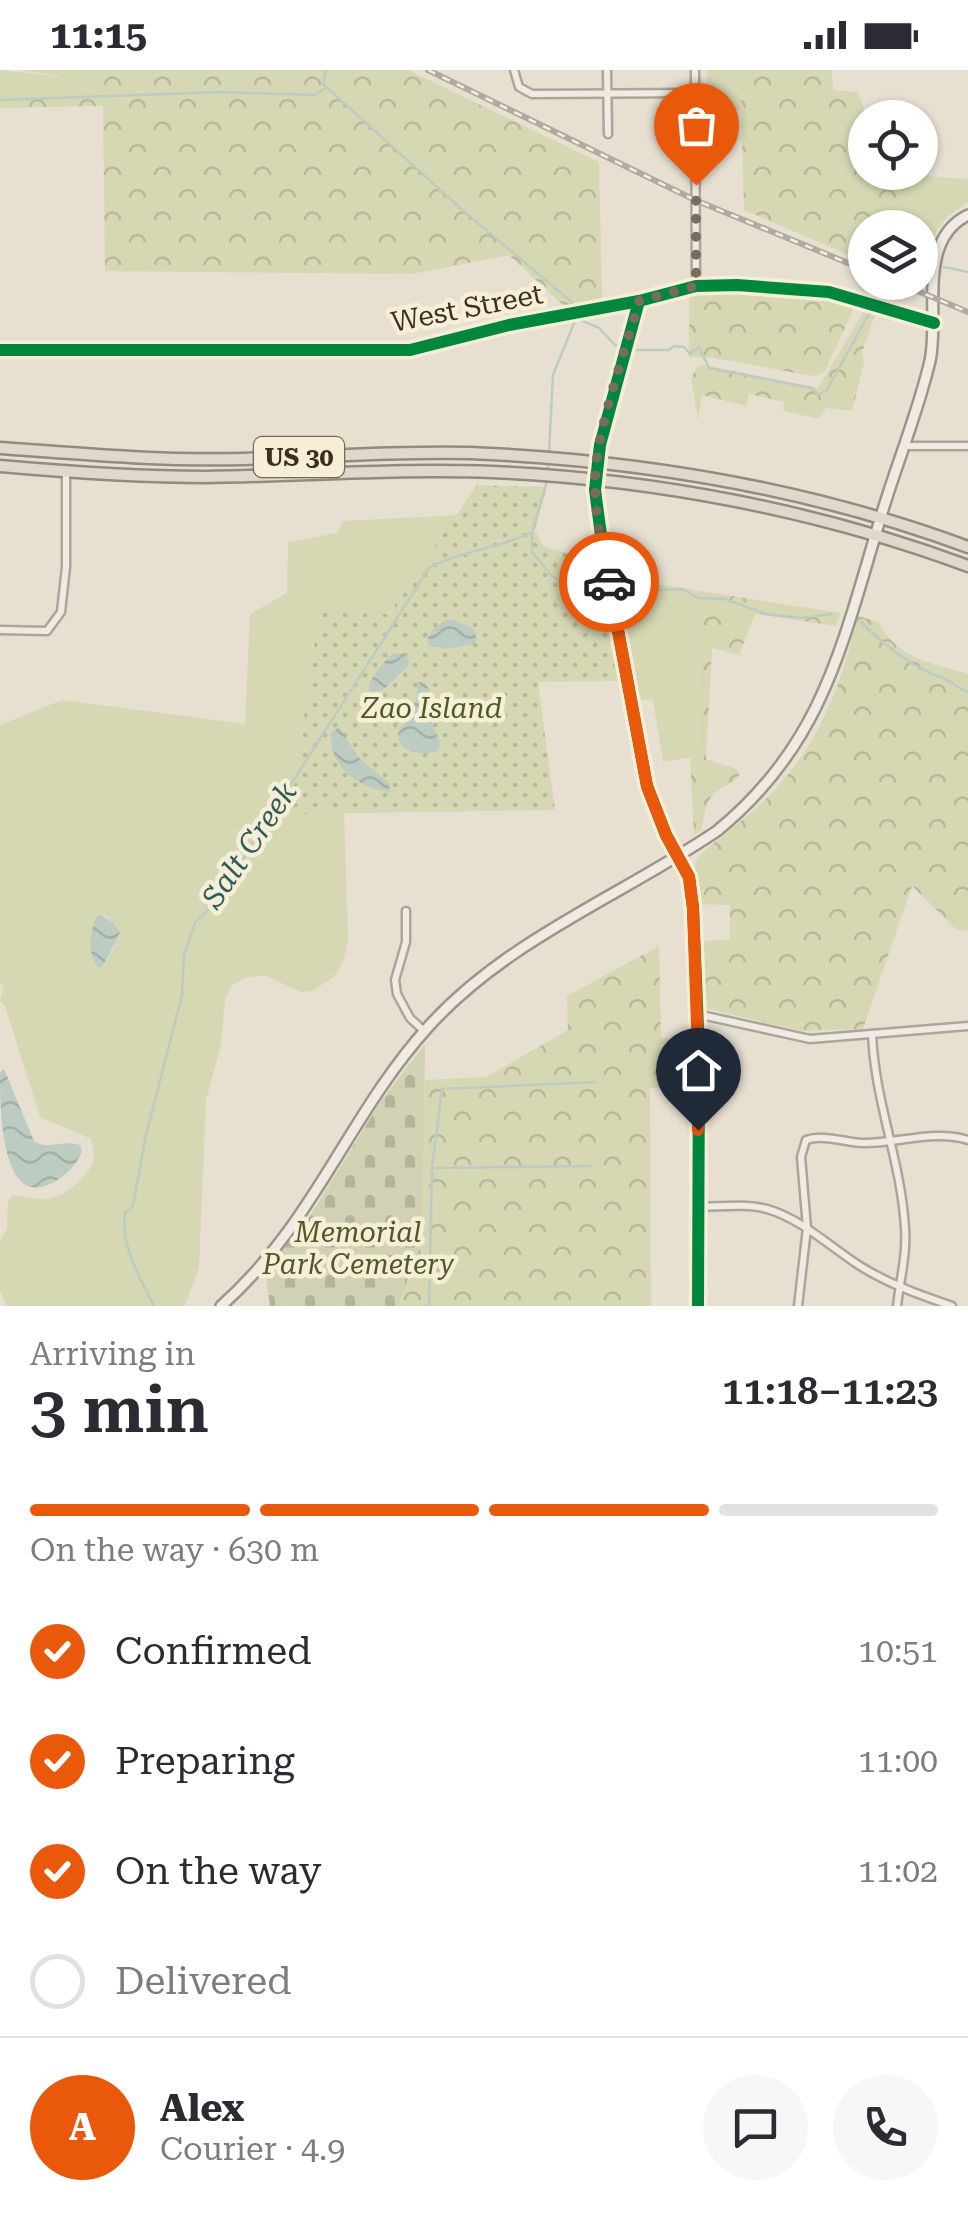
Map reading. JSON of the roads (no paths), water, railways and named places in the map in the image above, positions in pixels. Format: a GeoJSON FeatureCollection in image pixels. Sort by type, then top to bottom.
{"type":"FeatureCollection","features":[{"type":"Feature","properties":{"kind":"highway","name":"US 30"},"geometry":{"type":"LineString","coordinates":[[0,448],[112,457],[239,459],[466,453],[596,460],[748,485],[880,519],[968,547]]}},
{"type":"Feature","properties":{"kind":"highway","name":"US 30"},"geometry":{"type":"LineString","coordinates":[[0,466],[205,477],[434,470],[595,480],[724,500],[875,536],[968,566]]}},
{"type":"Feature","properties":{"kind":"main road"},"geometry":{"type":"LineString","coordinates":[[221,1306],[256,1273],[292,1230],[384,1084],[424,1032],[501,961],[679,857],[746,807],[790,755],[828,682],[930,364],[937,250],[947,231],[968,215]]}},
{"type":"Feature","properties":{"kind":"street"},"geometry":{"type":"LineString","coordinates":[[514,70],[519,87],[532,94],[695,93]]}},
{"type":"Feature","properties":{"kind":"street"},"geometry":{"type":"LineString","coordinates":[[607,70],[608,134]]}},
{"type":"Feature","properties":{"kind":"street"},"geometry":{"type":"LineString","coordinates":[[695,70],[696,286]]}},
{"type":"Feature","properties":{"kind":"street","name":"West Street"},"geometry":{"type":"LineString","coordinates":[[0,350],[410,350],[696,286],[829,292],[934,324]]}},
{"type":"Feature","properties":{"kind":"street"},"geometry":{"type":"LineString","coordinates":[[639,301],[596,460],[595,480],[602,550],[647,786],[689,877],[693,908],[698,1306]]}},
{"type":"Feature","properties":{"kind":"street"},"geometry":{"type":"LineString","coordinates":[[903,446],[968,446]]}},
{"type":"Feature","properties":{"kind":"street"},"geometry":{"type":"LineString","coordinates":[[0,630],[47,631],[61,612],[66,568],[66,472]]}},
{"type":"Feature","properties":{"kind":"street"},"geometry":{"type":"LineString","coordinates":[[406,912],[406,942],[395,980],[397,994],[410,1018],[424,1032]]}},
{"type":"Feature","properties":{"kind":"street"},"geometry":{"type":"LineString","coordinates":[[697,1014],[797,1038],[968,1026]]}},
{"type":"Feature","properties":{"kind":"street"},"geometry":{"type":"LineString","coordinates":[[872,1034],[875,1085],[905,1228],[896,1306]]}},
{"type":"Feature","properties":{"kind":"street"},"geometry":{"type":"LineString","coordinates":[[798,1306],[806,1228],[801,1157],[806,1140],[815,1137],[889,1142],[946,1136],[968,1140]]}},
{"type":"Feature","properties":{"kind":"street"},"geometry":{"type":"LineString","coordinates":[[697,1206],[764,1208],[806,1228],[899,1288],[952,1306]]}},
{"type":"Feature","properties":{"kind":"water"},"geometry":{"type":"Polygon","coordinates":[[[451,619],[473,628],[477,639],[474,644],[446,649],[429,645],[427,639],[435,629],[451,619]]]}},
{"type":"Feature","properties":{"kind":"water"},"geometry":{"type":"Polygon","coordinates":[[[402,653],[409,660],[408,666],[382,691],[369,692],[380,667],[392,654],[402,653]]]}},
{"type":"Feature","properties":{"kind":"water"},"geometry":{"type":"Polygon","coordinates":[[[418,682],[425,683],[432,694],[429,715],[440,745],[438,751],[414,752],[399,742],[400,729],[413,711],[418,682]]]}},
{"type":"Feature","properties":{"kind":"water"},"geometry":{"type":"Polygon","coordinates":[[[339,727],[359,758],[389,783],[390,792],[357,781],[340,765],[331,745],[331,733],[339,727]]]}},
{"type":"Feature","properties":{"kind":"water"},"geometry":{"type":"Polygon","coordinates":[[[101,915],[114,923],[120,933],[103,966],[98,968],[90,943],[94,922],[101,915]]]}},
{"type":"Feature","properties":{"kind":"water"},"geometry":{"type":"Polygon","coordinates":[[[4,1069],[34,1141],[45,1145],[80,1145],[82,1151],[73,1166],[50,1184],[33,1187],[21,1181],[12,1168],[1,1107],[0,1072],[4,1069]]]}},
{"type":"Feature","properties":{"kind":"waterway","name":"Salt Creek"},"geometry":{"type":"LineString","coordinates":[[326,70],[323,84],[574,304]]}},
{"type":"Feature","properties":{"kind":"waterway"},"geometry":{"type":"LineString","coordinates":[[0,100],[220,92],[314,95],[326,88]]}},
{"type":"Feature","properties":{"kind":"waterway"},"geometry":{"type":"LineString","coordinates":[[944,267],[968,272]]}},
{"type":"Feature","properties":{"kind":"waterway"},"geometry":{"type":"LineString","coordinates":[[576,318],[599,328],[615,345],[636,350],[684,347],[690,354],[699,347],[709,368],[812,388],[818,395],[827,390],[871,310]]}},
{"type":"Feature","properties":{"kind":"waterway","name":"Salt Creek"},"geometry":{"type":"LineString","coordinates":[[549,452],[553,375],[576,318]]}},
{"type":"Feature","properties":{"kind":"waterway","name":"Salt Creek"},"geometry":{"type":"LineString","coordinates":[[548,463],[548,469]]}},
{"type":"Feature","properties":{"kind":"waterway","name":"Salt Creek"},"geometry":{"type":"LineString","coordinates":[[154,1306],[128,1249],[125,1213],[133,1206],[145,1139],[182,995],[184,955],[195,923],[217,900],[429,568],[532,532],[547,481]]}},
{"type":"Feature","properties":{"kind":"waterway"},"geometry":{"type":"LineString","coordinates":[[532,533],[532,552],[552,576],[573,588],[584,583],[600,584]]}},
{"type":"Feature","properties":{"kind":"waterway"},"geometry":{"type":"LineString","coordinates":[[617,585],[642,591],[683,589],[698,598],[725,599],[766,614],[802,618],[832,614]]}},
{"type":"Feature","properties":{"kind":"waterway"},"geometry":{"type":"LineString","coordinates":[[861,622],[908,661],[968,692]]}},
{"type":"Feature","properties":{"kind":"waterway"},"geometry":{"type":"LineString","coordinates":[[429,1306],[432,1168],[442,1089],[595,1082]]}},
{"type":"Feature","properties":{"kind":"waterway"},"geometry":{"type":"LineString","coordinates":[[432,1168],[590,1166]]}},
{"type":"Feature","properties":{"kind":"railway"},"geometry":{"type":"LineString","coordinates":[[428,70],[695,200],[848,263]]}},
{"type":"Feature","properties":{"kind":"railway"},"geometry":{"type":"LineString","coordinates":[[938,300],[968,312]]}},
{"type":"Feature","properties":{"kind":"park label","name":"Zao Island"},"geometry":{"type":"Point","coordinates":[432,708]}},
{"type":"Feature","properties":{"kind":"park label","name":"Memorial Park Cemetery"},"geometry":{"type":"Point","coordinates":[358,1248]}}]}
